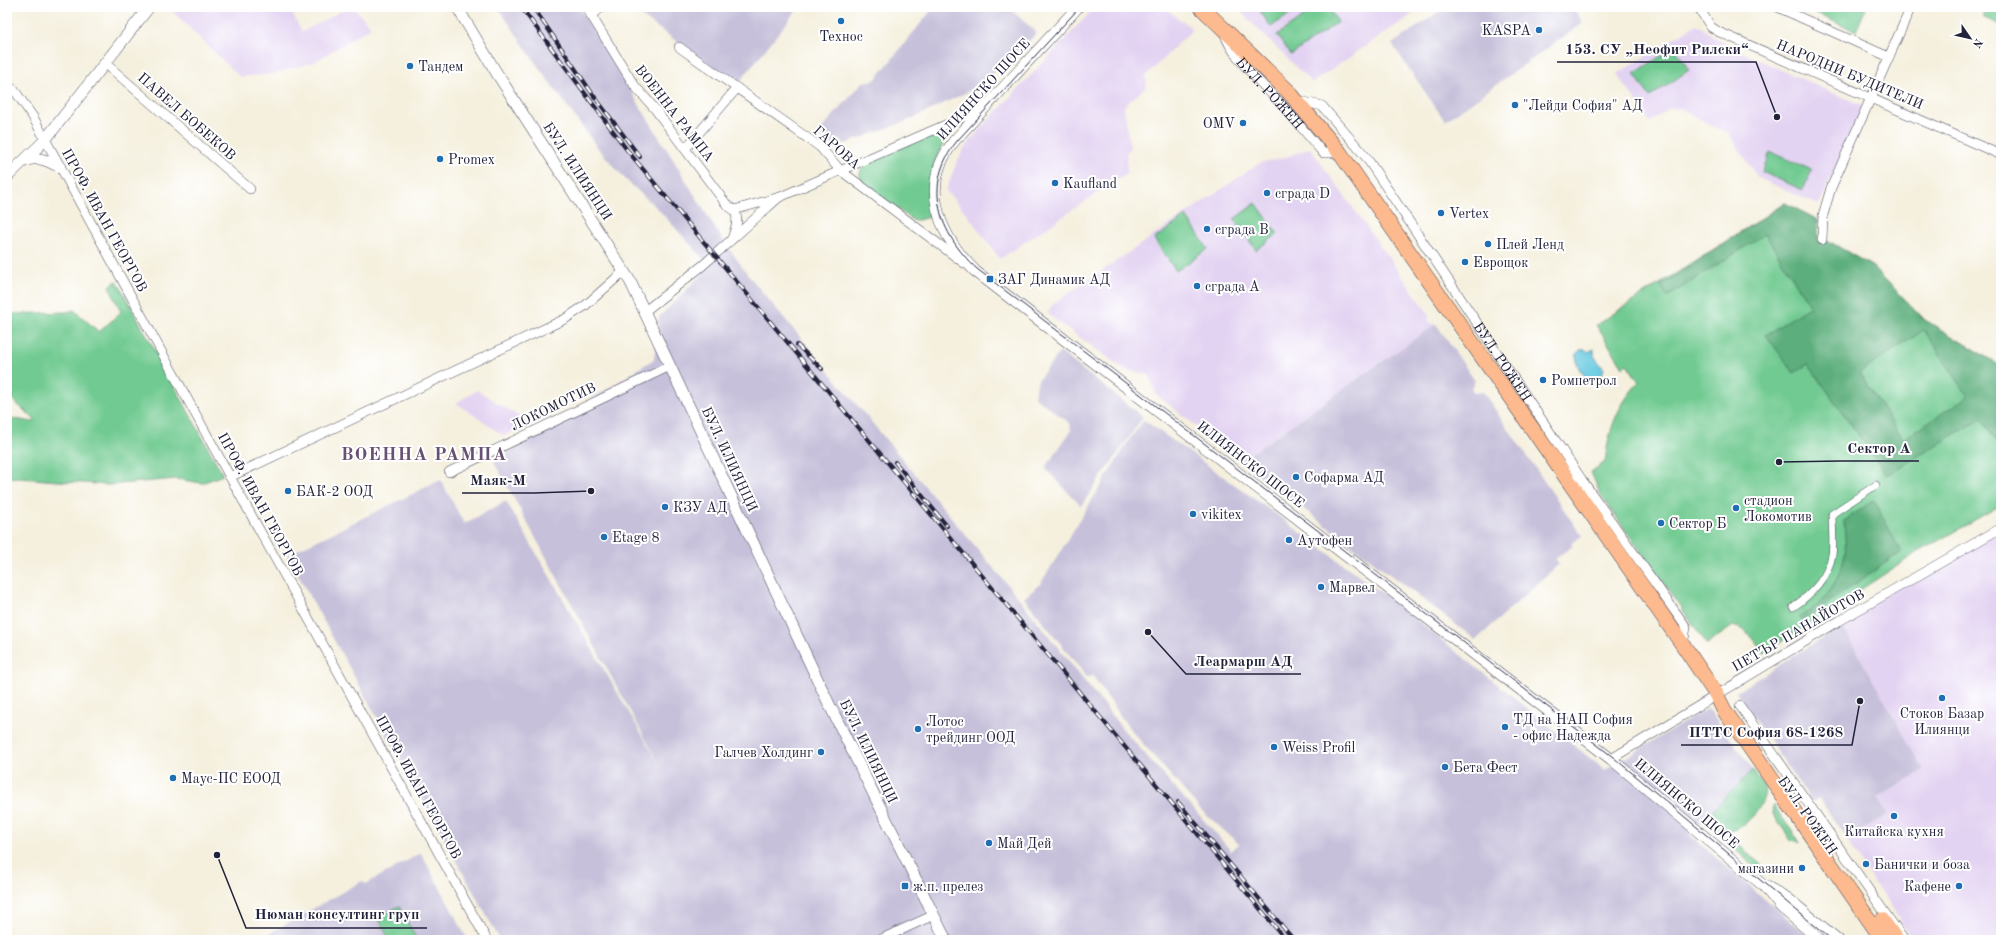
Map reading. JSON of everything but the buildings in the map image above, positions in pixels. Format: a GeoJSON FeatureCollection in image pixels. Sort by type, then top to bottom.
{"type":"FeatureCollection","features":[{"type":"Feature","properties":{"kind":"main road","name":"БУЛ. РОЖЕН"},"geometry":{"type":"LineString","coordinates":[[1201,7],[1296,100],[1340,153],[1683,645],[1716,694],[1724,710],[1883,940]]}},
{"type":"Feature","properties":{"kind":"main road","name":"БУЛ. РОЖЕН"},"geometry":{"type":"LineString","coordinates":[[1716,694],[1734,709],[1896,940]]}},
{"type":"Feature","properties":{"kind":"street"},"geometry":{"type":"LineString","coordinates":[[7,177],[45,140],[106,64],[149,7]]}},
{"type":"Feature","properties":{"kind":"street","name":"БУЛ. ИЛИЯНЦИ"},"geometry":{"type":"LineString","coordinates":[[457,7],[624,271],[646,311],[670,366],[832,710],[946,940]]}},
{"type":"Feature","properties":{"kind":"street","name":"ВОЕННА РАМПА"},"geometry":{"type":"LineString","coordinates":[[586,7],[634,85],[655,108],[731,207]]}},
{"type":"Feature","properties":{"kind":"street"},"geometry":{"type":"LineString","coordinates":[[591,16],[602,7]]}},
{"type":"Feature","properties":{"kind":"street","name":"ИЛИЯНСКО ШОСЕ"},"geometry":{"type":"LineString","coordinates":[[1078,7],[985,107],[946,153],[939,170],[936,189],[937,209],[947,237],[956,251],[975,271],[1611,759],[1764,886],[1781,907],[1820,940]]}},
{"type":"Feature","properties":{"kind":"street","name":"НАРОДНИ БУДИТЕЛИ"},"geometry":{"type":"LineString","coordinates":[[1698,7],[1711,27],[1719,32],[2001,156]]}},
{"type":"Feature","properties":{"kind":"street"},"geometry":{"type":"LineString","coordinates":[[1777,7],[1889,57]]}},
{"type":"Feature","properties":{"kind":"street"},"geometry":{"type":"LineString","coordinates":[[1822,240],[1823,215],[1831,188],[1911,7]]}},
{"type":"Feature","properties":{"kind":"street","name":"БУЛ. РОЖЕН"},"geometry":{"type":"LineString","coordinates":[[1224,29],[1228,43],[1323,153],[1340,153]]}},
{"type":"Feature","properties":{"kind":"street","name":"ГАРОВА"},"geometry":{"type":"LineString","coordinates":[[679,47],[820,146],[840,170],[975,271]]}},
{"type":"Feature","properties":{"kind":"street","name":"ПАВЕЛ БОБЕКОВ"},"geometry":{"type":"LineString","coordinates":[[106,64],[250,189]]}},
{"type":"Feature","properties":{"kind":"street","name":"ПРОФ. ИВАН ГЕОРГОВ"},"geometry":{"type":"LineString","coordinates":[[7,84],[15,91],[33,117],[230,477],[487,940]]}},
{"type":"Feature","properties":{"kind":"street"},"geometry":{"type":"LineString","coordinates":[[686,148],[737,88]]}},
{"type":"Feature","properties":{"kind":"street","name":"БУЛ. РОЖЕН"},"geometry":{"type":"LineString","coordinates":[[1296,100],[1322,106],[1366,157],[1582,480],[1686,627],[1683,645]]}},
{"type":"Feature","properties":{"kind":"street"},"geometry":{"type":"LineString","coordinates":[[732,239],[737,221],[737,214],[731,207],[780,196],[985,107]]}},
{"type":"Feature","properties":{"kind":"street"},"geometry":{"type":"LineString","coordinates":[[24,161],[34,157],[44,158],[60,167]]}},
{"type":"Feature","properties":{"kind":"street"},"geometry":{"type":"LineString","coordinates":[[646,311],[732,239],[780,196]]}},
{"type":"Feature","properties":{"kind":"street"},"geometry":{"type":"LineString","coordinates":[[230,477],[565,319],[586,305],[624,271]]}},
{"type":"Feature","properties":{"kind":"street","name":"ЛОКОМОТИВ"},"geometry":{"type":"LineString","coordinates":[[449,472],[670,366]]}},
{"type":"Feature","properties":{"kind":"street"},"geometry":{"type":"LineString","coordinates":[[1793,607],[1803,600],[1822,580],[1832,556],[1832,514],[1876,485]]}},
{"type":"Feature","properties":{"kind":"street","name":"ПЕТЪР ПАНАЙОТОВ"},"geometry":{"type":"LineString","coordinates":[[1611,759],[1716,694],[2001,528]]}},
{"type":"Feature","properties":{"kind":"street","name":"БУЛ. РОЖЕН"},"geometry":{"type":"LineString","coordinates":[[1740,706],[1904,940]]}},
{"type":"Feature","properties":{"kind":"street","name":"ИЛИЯНСКО ШОСЕ"},"geometry":{"type":"LineString","coordinates":[[1764,886],[1787,898],[1838,940]]}},
{"type":"Feature","properties":{"kind":"street"},"geometry":{"type":"LineString","coordinates":[[879,940],[934,915]]}},
{"type":"Feature","properties":{"kind":"shaded area"},"geometry":{"type":"Polygon","coordinates":[[[168,7],[289,7],[302,32],[349,7],[353,7],[371,27],[314,62],[272,74],[240,77],[168,7]]]}},
{"type":"Feature","properties":{"kind":"shaded area"},"geometry":{"type":"Polygon","coordinates":[[[498,7],[579,7],[720,236],[749,276],[1022,602],[1121,727],[1231,851],[1239,844],[1201,810],[1129,728],[1093,676],[1087,677],[1024,598],[1041,583],[1129,440],[1144,420],[1277,515],[1394,602],[1605,770],[1708,708],[1753,770],[1690,835],[1813,940],[500,940],[287,555],[441,480],[464,524],[506,501],[663,771],[494,462],[654,359],[659,317],[710,266],[658,209],[627,181],[597,147],[537,65],[498,7]]]}},
{"type":"Feature","properties":{"kind":"shaded area"},"geometry":{"type":"Polygon","coordinates":[[[629,7],[799,7],[737,85],[629,7]]]}},
{"type":"Feature","properties":{"kind":"shaded area"},"geometry":{"type":"Polygon","coordinates":[[[934,7],[1008,7],[1037,33],[1003,66],[969,91],[912,119],[845,144],[839,140],[834,146],[817,134],[863,82],[875,80],[934,7]]]}},
{"type":"Feature","properties":{"kind":"shaded area"},"geometry":{"type":"Polygon","coordinates":[[[1095,7],[1163,7],[1193,29],[1145,77],[1147,82],[1146,87],[1124,106],[1130,147],[1126,153],[1127,173],[1000,259],[966,213],[946,191],[956,164],[963,150],[973,137],[1095,7]]]}},
{"type":"Feature","properties":{"kind":"shaded area"},"geometry":{"type":"Polygon","coordinates":[[[1236,7],[1423,7],[1312,83],[1236,7]]]}},
{"type":"Feature","properties":{"kind":"shaded area"},"geometry":{"type":"Polygon","coordinates":[[[1446,7],[1573,7],[1583,23],[1445,121],[1392,44],[1446,7]]]}},
{"type":"Feature","properties":{"kind":"shaded area"},"geometry":{"type":"Polygon","coordinates":[[[1697,24],[1716,38],[1739,51],[1863,106],[1819,205],[1758,178],[1728,132],[1718,129],[1680,108],[1670,108],[1650,122],[1617,74],[1697,24]]]}},
{"type":"Feature","properties":{"kind":"shaded area"},"geometry":{"type":"Polygon","coordinates":[[[1310,148],[1429,314],[1428,319],[1430,323],[1436,324],[1241,461],[1156,394],[1149,375],[1125,370],[1049,315],[1048,312],[1053,304],[1260,163],[1280,159],[1310,148]]]}},
{"type":"Feature","properties":{"kind":"shaded area"},"geometry":{"type":"Polygon","coordinates":[[[1436,324],[1475,381],[1471,388],[1474,393],[1483,392],[1582,536],[1571,544],[1573,546],[1555,558],[1559,564],[1476,640],[1241,461],[1436,324]]]}},
{"type":"Feature","properties":{"kind":"shaded area"},"geometry":{"type":"Polygon","coordinates":[[[1060,352],[1143,417],[1081,506],[1045,468],[1071,431],[1070,423],[1034,397],[1038,380],[1060,352]]]}},
{"type":"Feature","properties":{"kind":"shaded area"},"geometry":{"type":"Polygon","coordinates":[[[477,390],[529,423],[504,436],[456,403],[477,390]]]}},
{"type":"Feature","properties":{"kind":"shaded area","name":"Стоков Базар Илиянци"},"geometry":{"type":"Polygon","coordinates":[[[2001,528],[2001,940],[1913,940],[1880,889],[1874,884],[1847,839],[1888,814],[1878,798],[1924,770],[1839,621],[2001,528]]]}},
{"type":"Feature","properties":{"kind":"shaded area"},"geometry":{"type":"Polygon","coordinates":[[[1842,626],[1924,770],[1878,798],[1888,814],[1847,839],[1819,798],[1812,802],[1736,692],[1842,626]]]}},
{"type":"Feature","properties":{"kind":"shaded area"},"geometry":{"type":"Polygon","coordinates":[[[421,853],[468,940],[258,940],[362,881],[366,884],[421,853]]]}},
{"type":"Feature","properties":{"kind":"green space"},"geometry":{"type":"Polygon","coordinates":[[[1257,7],[1300,7],[1271,27],[1257,7]]]}},
{"type":"Feature","properties":{"kind":"green space"},"geometry":{"type":"Polygon","coordinates":[[[1317,7],[1328,7],[1338,22],[1291,55],[1277,35],[1317,7]]]}},
{"type":"Feature","properties":{"kind":"green space"},"geometry":{"type":"Polygon","coordinates":[[[1800,7],[1863,7],[1866,8],[1856,31],[1800,7]]]}},
{"type":"Feature","properties":{"kind":"green space"},"geometry":{"type":"Polygon","coordinates":[[[1986,7],[2001,7],[2001,25],[1982,17],[1986,7]]]}},
{"type":"Feature","properties":{"kind":"green space"},"geometry":{"type":"Polygon","coordinates":[[[1674,47],[1689,70],[1650,97],[1634,74],[1674,47]]]}},
{"type":"Feature","properties":{"kind":"green space"},"geometry":{"type":"Polygon","coordinates":[[[951,126],[954,129],[940,150],[932,170],[930,181],[931,217],[914,221],[862,182],[860,172],[865,164],[951,126]]]}},
{"type":"Feature","properties":{"kind":"green space"},"geometry":{"type":"Polygon","coordinates":[[[1770,152],[1812,170],[1803,190],[1762,172],[1770,152]]]}},
{"type":"Feature","properties":{"kind":"green space"},"geometry":{"type":"Polygon","coordinates":[[[1256,203],[1278,234],[1256,250],[1234,219],[1256,203]]]}},
{"type":"Feature","properties":{"kind":"green space"},"geometry":{"type":"Polygon","coordinates":[[[1785,203],[1818,220],[1818,240],[1827,240],[1873,267],[1925,320],[2001,366],[2001,505],[1915,554],[1764,653],[1745,630],[1733,626],[1707,644],[1601,496],[1591,472],[1605,462],[1609,439],[1615,419],[1625,400],[1639,382],[1627,364],[1623,367],[1596,325],[1785,203]]]}},
{"type":"Feature","properties":{"kind":"green space"},"geometry":{"type":"Polygon","coordinates":[[[1785,203],[1818,220],[1818,240],[1827,240],[1873,267],[1925,320],[2001,366],[2001,449],[1982,418],[1887,475],[1808,364],[1794,373],[1766,335],[1810,306],[1765,234],[1667,297],[1660,286],[1785,203]],[[1924,330],[1859,373],[1903,439],[1968,396],[1924,330]]]}},
{"type":"Feature","properties":{"kind":"green space"},"geometry":{"type":"Polygon","coordinates":[[[1186,216],[1208,249],[1176,271],[1154,239],[1186,216]]]}},
{"type":"Feature","properties":{"kind":"green space"},"geometry":{"type":"Polygon","coordinates":[[[117,281],[223,475],[202,483],[176,479],[108,485],[7,477],[7,418],[34,422],[35,420],[7,395],[7,317],[10,314],[66,312],[74,310],[99,332],[121,312],[109,286],[117,281]]]}},
{"type":"Feature","properties":{"kind":"green space"},"geometry":{"type":"Polygon","coordinates":[[[1874,500],[1901,552],[1802,621],[1799,617],[1815,607],[1822,600],[1838,576],[1845,554],[1844,521],[1874,500]]]}},
{"type":"Feature","properties":{"kind":"green space"},"geometry":{"type":"Polygon","coordinates":[[[1753,770],[1764,786],[1765,792],[1760,805],[1751,818],[1740,828],[1731,831],[1718,832],[1704,819],[1753,770]]]}},
{"type":"Feature","properties":{"kind":"green space"},"geometry":{"type":"Polygon","coordinates":[[[1773,805],[1800,842],[1791,840],[1772,813],[1773,805]]]}},
{"type":"Feature","properties":{"kind":"green space"},"geometry":{"type":"Polygon","coordinates":[[[1735,842],[1766,869],[1766,872],[1762,874],[1732,847],[1735,842]]]}},
{"type":"Feature","properties":{"kind":"green space"},"geometry":{"type":"Polygon","coordinates":[[[399,906],[417,940],[390,940],[378,918],[399,906]]]}},
{"type":"Feature","properties":{"kind":"water"},"geometry":{"type":"Polygon","coordinates":[[[1581,349],[1585,349],[1588,352],[1594,349],[1594,356],[1604,369],[1601,377],[1591,383],[1588,382],[1577,365],[1577,353],[1581,349]]]}},
{"type":"Feature","properties":{"kind":"tram line"},"geometry":{"type":"LineString","coordinates":[[1080,7],[957,141],[946,158],[940,175],[938,192],[940,208],[945,225],[953,240],[964,255],[977,269],[1613,757],[1832,940]]}},
{"type":"Feature","properties":{"kind":"railway"},"geometry":{"type":"LineString","coordinates":[[521,7],[627,150],[1286,940]]}},
{"type":"Feature","properties":{"kind":"railway"},"geometry":{"type":"LineString","coordinates":[[533,7],[594,96],[640,157]]}},
{"type":"Feature","properties":{"kind":"railway"},"geometry":{"type":"LineString","coordinates":[[797,345],[822,369]]}},
{"type":"Feature","properties":{"kind":"railway"},"geometry":{"type":"LineString","coordinates":[[895,462],[947,526]]}},
{"type":"Feature","properties":{"kind":"railway"},"geometry":{"type":"LineString","coordinates":[[1178,802],[1294,940]]}},
{"type":"Feature","properties":{"kind":"place","name":"Технос"},"geometry":{"type":"Point","coordinates":[841,21]}},
{"type":"Feature","properties":{"kind":"place","name":"KASPA"},"geometry":{"type":"Point","coordinates":[1539,30]}},
{"type":"Feature","properties":{"kind":"place","name":"Тандем"},"geometry":{"type":"Point","coordinates":[410,66]}},
{"type":"Feature","properties":{"kind":"place","name":"\"Лейди София\" АД"},"geometry":{"type":"Point","coordinates":[1515,105]}},
{"type":"Feature","properties":{"kind":"place","name":"153. СУ „Неофит Рилски“"},"geometry":{"type":"Point","coordinates":[1777,117]}},
{"type":"Feature","properties":{"kind":"place","name":"OMV"},"geometry":{"type":"Point","coordinates":[1243,123]}},
{"type":"Feature","properties":{"kind":"place","name":"Promex"},"geometry":{"type":"Point","coordinates":[440,159]}},
{"type":"Feature","properties":{"kind":"place","name":"Kaufland"},"geometry":{"type":"Point","coordinates":[1055,183]}},
{"type":"Feature","properties":{"kind":"place","name":"сграда D"},"geometry":{"type":"Point","coordinates":[1267,193]}},
{"type":"Feature","properties":{"kind":"place","name":"Vertex"},"geometry":{"type":"Point","coordinates":[1441,213]}},
{"type":"Feature","properties":{"kind":"place","name":"сграда В"},"geometry":{"type":"Point","coordinates":[1207,229]}},
{"type":"Feature","properties":{"kind":"place","name":"Плей Ленд"},"geometry":{"type":"Point","coordinates":[1488,244]}},
{"type":"Feature","properties":{"kind":"place","name":"Еврощок"},"geometry":{"type":"Point","coordinates":[1465,262]}},
{"type":"Feature","properties":{"kind":"place","name":"ЗАГ Динамик АД"},"geometry":{"type":"Point","coordinates":[990,279]}},
{"type":"Feature","properties":{"kind":"place","name":"сграда А"},"geometry":{"type":"Point","coordinates":[1197,286]}},
{"type":"Feature","properties":{"kind":"place","name":"Ромпетрол"},"geometry":{"type":"Point","coordinates":[1543,380]}},
{"type":"Feature","properties":{"kind":"place","name":"Сектор А"},"geometry":{"type":"Point","coordinates":[1779,462]}},
{"type":"Feature","properties":{"kind":"place","name":"Софарма АД"},"geometry":{"type":"Point","coordinates":[1296,477]}},
{"type":"Feature","properties":{"kind":"place","name":"БАК-2 ООД"},"geometry":{"type":"Point","coordinates":[288,491]}},
{"type":"Feature","properties":{"kind":"place","name":"Маяк-М"},"geometry":{"type":"Point","coordinates":[591,491]}},
{"type":"Feature","properties":{"kind":"place","name":"КЗУ АД"},"geometry":{"type":"Point","coordinates":[665,507]}},
{"type":"Feature","properties":{"kind":"place","name":"стадион Локомотив"},"geometry":{"type":"Point","coordinates":[1736,508]}},
{"type":"Feature","properties":{"kind":"place","name":"vikitex"},"geometry":{"type":"Point","coordinates":[1193,514]}},
{"type":"Feature","properties":{"kind":"place","name":"Сектор Б"},"geometry":{"type":"Point","coordinates":[1661,523]}},
{"type":"Feature","properties":{"kind":"place","name":"Etage 8"},"geometry":{"type":"Point","coordinates":[604,537]}},
{"type":"Feature","properties":{"kind":"place","name":"Аутофен"},"geometry":{"type":"Point","coordinates":[1289,540]}},
{"type":"Feature","properties":{"kind":"place","name":"Марвел"},"geometry":{"type":"Point","coordinates":[1321,587]}},
{"type":"Feature","properties":{"kind":"place","name":"Леармарш АД"},"geometry":{"type":"Point","coordinates":[1148,632]}},
{"type":"Feature","properties":{"kind":"place","name":"Стоков Базар Илиянци"},"geometry":{"type":"Point","coordinates":[1942,698]}},
{"type":"Feature","properties":{"kind":"place","name":"ПТТС София 68-1268"},"geometry":{"type":"Point","coordinates":[1860,701]}},
{"type":"Feature","properties":{"kind":"place","name":"ТД на НАП София - офис Надежда"},"geometry":{"type":"Point","coordinates":[1505,727]}},
{"type":"Feature","properties":{"kind":"place","name":"Лотос трейдинг ООД"},"geometry":{"type":"Point","coordinates":[918,729]}},
{"type":"Feature","properties":{"kind":"place","name":"Weiss Profil"},"geometry":{"type":"Point","coordinates":[1274,747]}},
{"type":"Feature","properties":{"kind":"place","name":"Галчев Холдинг"},"geometry":{"type":"Point","coordinates":[821,752]}},
{"type":"Feature","properties":{"kind":"place","name":"Бета Фест"},"geometry":{"type":"Point","coordinates":[1445,767]}},
{"type":"Feature","properties":{"kind":"place","name":"Маус-ПС ЕООД"},"geometry":{"type":"Point","coordinates":[173,778]}},
{"type":"Feature","properties":{"kind":"place","name":"Китайска кухня"},"geometry":{"type":"Point","coordinates":[1894,816]}},
{"type":"Feature","properties":{"kind":"place","name":"Май Дей"},"geometry":{"type":"Point","coordinates":[989,843]}},
{"type":"Feature","properties":{"kind":"place","name":"Нюман консултинг груп"},"geometry":{"type":"Point","coordinates":[217,855]}},
{"type":"Feature","properties":{"kind":"place","name":"Банички и боза"},"geometry":{"type":"Point","coordinates":[1866,864]}},
{"type":"Feature","properties":{"kind":"place","name":"магазини"},"geometry":{"type":"Point","coordinates":[1802,868]}},
{"type":"Feature","properties":{"kind":"place","name":"ж.п. прелез"},"geometry":{"type":"Point","coordinates":[905,886]}},
{"type":"Feature","properties":{"kind":"place","name":"Кафене"},"geometry":{"type":"Point","coordinates":[1959,886]}},
{"type":"Feature","properties":{"kind":"district","name":"ВОЕННА РАМПА"},"geometry":{"type":"Point","coordinates":[424,454]}}]}
